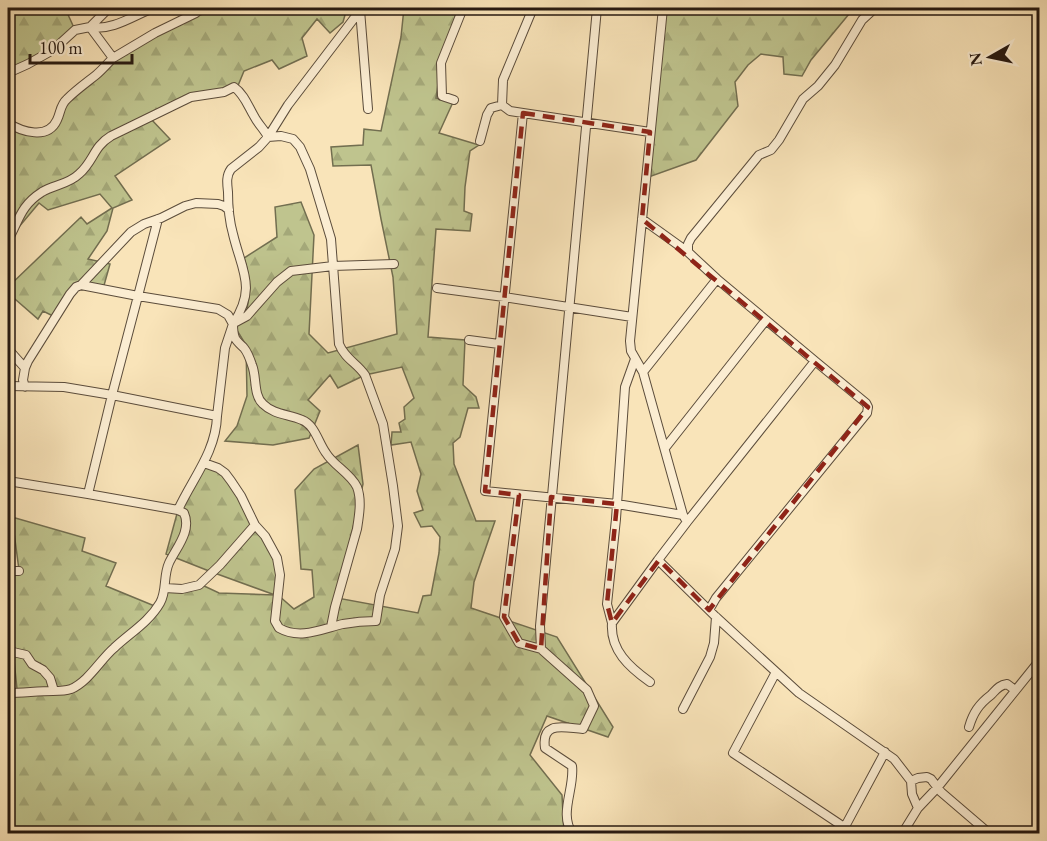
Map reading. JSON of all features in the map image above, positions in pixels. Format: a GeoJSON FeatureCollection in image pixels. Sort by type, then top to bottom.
{"type":"FeatureCollection","features":[{"type":"Feature","properties":{"kind":"street"},"geometry":{"type":"LineString","coordinates":[[90,27],[109,8]]}},
{"type":"Feature","properties":{"kind":"street"},"geometry":{"type":"LineString","coordinates":[[8,73],[53,50],[75,30],[90,27],[106,28],[153,8]]}},
{"type":"Feature","properties":{"kind":"street"},"geometry":{"type":"LineString","coordinates":[[8,123],[33,133],[53,125],[57,121],[63,102],[113,58],[155,33],[196,13],[198,8]]}},
{"type":"Feature","properties":{"kind":"street"},"geometry":{"type":"LineString","coordinates":[[454,100],[442,96],[441,63],[463,8]]}},
{"type":"Feature","properties":{"kind":"street"},"geometry":{"type":"LineString","coordinates":[[502,105],[503,80],[533,8]]}},
{"type":"Feature","properties":{"kind":"street"},"geometry":{"type":"LineString","coordinates":[[541,649],[542,598],[597,8]]}},
{"type":"Feature","properties":{"kind":"street"},"geometry":{"type":"LineString","coordinates":[[663,8],[630,341],[631,351],[643,372],[685,519]]}},
{"type":"Feature","properties":{"kind":"street"},"geometry":{"type":"LineString","coordinates":[[688,252],[691,238],[759,155],[771,150],[803,99],[819,86],[835,65],[862,20],[875,8]]}},
{"type":"Feature","properties":{"kind":"street"},"geometry":{"type":"LineString","coordinates":[[361,9],[368,109]]}},
{"type":"Feature","properties":{"kind":"street"},"geometry":{"type":"LineString","coordinates":[[178,510],[204,464],[215,437],[225,348],[232,324],[240,313],[247,286],[232,232],[228,173],[268,137],[288,105],[361,9]]}},
{"type":"Feature","properties":{"kind":"street"},"geometry":{"type":"LineString","coordinates":[[90,27],[113,58]]}},
{"type":"Feature","properties":{"kind":"street"},"geometry":{"type":"LineString","coordinates":[[8,240],[29,202],[43,191],[77,177],[103,141],[191,97],[237,88],[268,137]]}},
{"type":"Feature","properties":{"kind":"street"},"geometry":{"type":"LineString","coordinates":[[502,105],[510,111],[650,132]]}},
{"type":"Feature","properties":{"kind":"street"},"geometry":{"type":"LineString","coordinates":[[480,141],[491,108],[502,105]]}},
{"type":"Feature","properties":{"kind":"street"},"geometry":{"type":"LineString","coordinates":[[523,113],[485,490],[617,504],[685,519]]}},
{"type":"Feature","properties":{"kind":"street"},"geometry":{"type":"LineString","coordinates":[[204,464],[218,468],[225,473],[241,496],[255,525],[265,536],[278,558],[276,625],[284,631],[306,634],[354,622],[376,621],[380,595],[395,549],[398,526],[380,413],[365,375],[347,358],[339,344],[331,239],[310,169],[293,139],[281,136],[268,137]]}},
{"type":"Feature","properties":{"kind":"street"},"geometry":{"type":"LineString","coordinates":[[25,387],[23,373],[28,361],[70,294],[131,232],[144,224],[196,203],[218,204],[229,210]]}},
{"type":"Feature","properties":{"kind":"street"},"geometry":{"type":"LineString","coordinates":[[88,494],[158,219]]}},
{"type":"Feature","properties":{"kind":"street"},"geometry":{"type":"LineString","coordinates":[[642,219],[688,252],[868,406],[867,413],[716,598],[709,610]]}},
{"type":"Feature","properties":{"kind":"street"},"geometry":{"type":"LineString","coordinates":[[232,324],[247,316],[277,282],[291,271],[333,266],[394,264]]}},
{"type":"Feature","properties":{"kind":"street"},"geometry":{"type":"LineString","coordinates":[[643,372],[717,279]]}},
{"type":"Feature","properties":{"kind":"street"},"geometry":{"type":"LineString","coordinates":[[81,285],[218,309],[228,315],[236,338],[253,365],[258,396],[262,404],[279,414],[302,420],[308,424],[326,453],[352,480],[358,489],[357,529],[331,627]]}},
{"type":"Feature","properties":{"kind":"street"},"geometry":{"type":"LineString","coordinates":[[437,288],[632,317]]}},
{"type":"Feature","properties":{"kind":"street"},"geometry":{"type":"LineString","coordinates":[[665,448],[766,320]]}},
{"type":"Feature","properties":{"kind":"street"},"geometry":{"type":"LineString","coordinates":[[468,340],[499,344]]}},
{"type":"Feature","properties":{"kind":"street"},"geometry":{"type":"LineString","coordinates":[[8,349],[25,368]]}},
{"type":"Feature","properties":{"kind":"street"},"geometry":{"type":"LineString","coordinates":[[635,359],[625,387],[607,604],[616,648],[634,671],[650,682]]}},
{"type":"Feature","properties":{"kind":"street"},"geometry":{"type":"LineString","coordinates":[[612,622],[685,519],[815,361]]}},
{"type":"Feature","properties":{"kind":"street"},"geometry":{"type":"LineString","coordinates":[[8,386],[64,387],[217,416]]}},
{"type":"Feature","properties":{"kind":"street"},"geometry":{"type":"LineString","coordinates":[[8,481],[178,510],[184,513],[186,518],[183,538],[169,563],[161,601],[147,619],[73,688],[8,693]]}},
{"type":"Feature","properties":{"kind":"street"},"geometry":{"type":"LineString","coordinates":[[519,495],[504,617],[519,643],[541,649],[587,690],[594,706],[583,729],[553,727],[543,740],[545,748],[572,766],[566,815],[567,824],[573,834]]}},
{"type":"Feature","properties":{"kind":"street"},"geometry":{"type":"LineString","coordinates":[[165,588],[182,589],[199,585],[255,525]]}},
{"type":"Feature","properties":{"kind":"street"},"geometry":{"type":"LineString","coordinates":[[658,560],[716,617],[807,699],[885,752],[902,768],[912,781],[912,794],[918,808]]}},
{"type":"Feature","properties":{"kind":"street"},"geometry":{"type":"LineString","coordinates":[[8,571],[19,571]]}},
{"type":"Feature","properties":{"kind":"street"},"geometry":{"type":"LineString","coordinates":[[683,709],[710,657],[714,643],[716,617]]}},
{"type":"Feature","properties":{"kind":"street"},"geometry":{"type":"LineString","coordinates":[[8,653],[26,655],[32,664],[43,670],[50,678],[54,691]]}},
{"type":"Feature","properties":{"kind":"street"},"geometry":{"type":"LineString","coordinates":[[902,834],[918,808],[937,788],[1040,660]]}},
{"type":"Feature","properties":{"kind":"street"},"geometry":{"type":"LineString","coordinates":[[776,672],[733,753],[842,830],[885,752]]}},
{"type":"Feature","properties":{"kind":"street"},"geometry":{"type":"LineString","coordinates":[[969,728],[972,716],[981,703],[999,686],[1007,684],[1015,690]]}},
{"type":"Feature","properties":{"kind":"street"},"geometry":{"type":"LineString","coordinates":[[912,781],[918,777],[931,779],[937,788],[990,834]]}},
{"type":"Feature","properties":{"kind":"highlighted area"},"geometry":{"type":"Polygon","coordinates":[[[523,113],[650,132],[642,219],[868,407],[709,610],[659,560],[612,623],[607,604],[617,504],[551,497],[541,649],[519,643],[504,617],[519,495],[485,491],[523,113]]]}},
{"type":"Feature","properties":{"kind":"green space"},"geometry":{"type":"Polygon","coordinates":[[[8,8],[65,8],[75,30],[53,50],[8,73],[8,8]]]}},
{"type":"Feature","properties":{"kind":"green space"},"geometry":{"type":"Polygon","coordinates":[[[218,8],[347,8],[343,22],[330,33],[317,19],[302,38],[307,56],[279,69],[272,60],[244,71],[237,88],[204,94],[150,118],[170,139],[115,176],[132,200],[113,208],[107,231],[88,259],[110,264],[103,289],[81,285],[55,317],[43,311],[38,319],[8,293],[8,287],[81,217],[87,224],[112,208],[100,194],[48,210],[39,203],[8,240],[8,123],[18,129],[47,129],[59,110],[113,58],[155,33],[218,8]]]}},
{"type":"Feature","properties":{"kind":"green space"},"geometry":{"type":"Polygon","coordinates":[[[404,8],[458,8],[441,63],[436,98],[454,100],[439,133],[479,145],[470,151],[465,187],[464,211],[472,214],[470,231],[436,229],[428,337],[465,340],[463,385],[476,397],[479,408],[468,408],[460,437],[453,443],[454,464],[476,521],[495,521],[474,582],[471,608],[557,637],[613,727],[608,737],[547,716],[530,755],[562,795],[564,833],[8,833],[8,689],[17,689],[8,571],[19,570],[12,517],[85,538],[82,551],[116,563],[106,586],[157,607],[164,591],[200,584],[219,593],[275,595],[166,554],[178,510],[204,463],[225,473],[277,558],[278,595],[294,609],[314,597],[312,570],[301,569],[295,490],[314,469],[358,445],[363,484],[337,598],[418,613],[423,596],[431,595],[440,537],[432,526],[421,527],[414,513],[423,510],[417,491],[421,474],[411,442],[391,445],[392,432],[401,432],[399,423],[405,419],[404,407],[414,398],[402,367],[365,375],[338,388],[330,375],[308,400],[320,411],[309,438],[273,445],[225,441],[237,426],[247,396],[246,345],[233,324],[246,314],[248,306],[249,279],[244,258],[277,237],[275,207],[301,202],[314,235],[309,334],[328,353],[397,334],[393,277],[371,165],[333,166],[331,147],[363,145],[364,129],[381,131],[401,37],[404,8]]]}},
{"type":"Feature","properties":{"kind":"green space"},"geometry":{"type":"Polygon","coordinates":[[[664,8],[854,8],[811,60],[802,76],[784,74],[783,57],[761,54],[748,65],[735,82],[738,106],[696,160],[646,178],[664,8]]]}}]}
